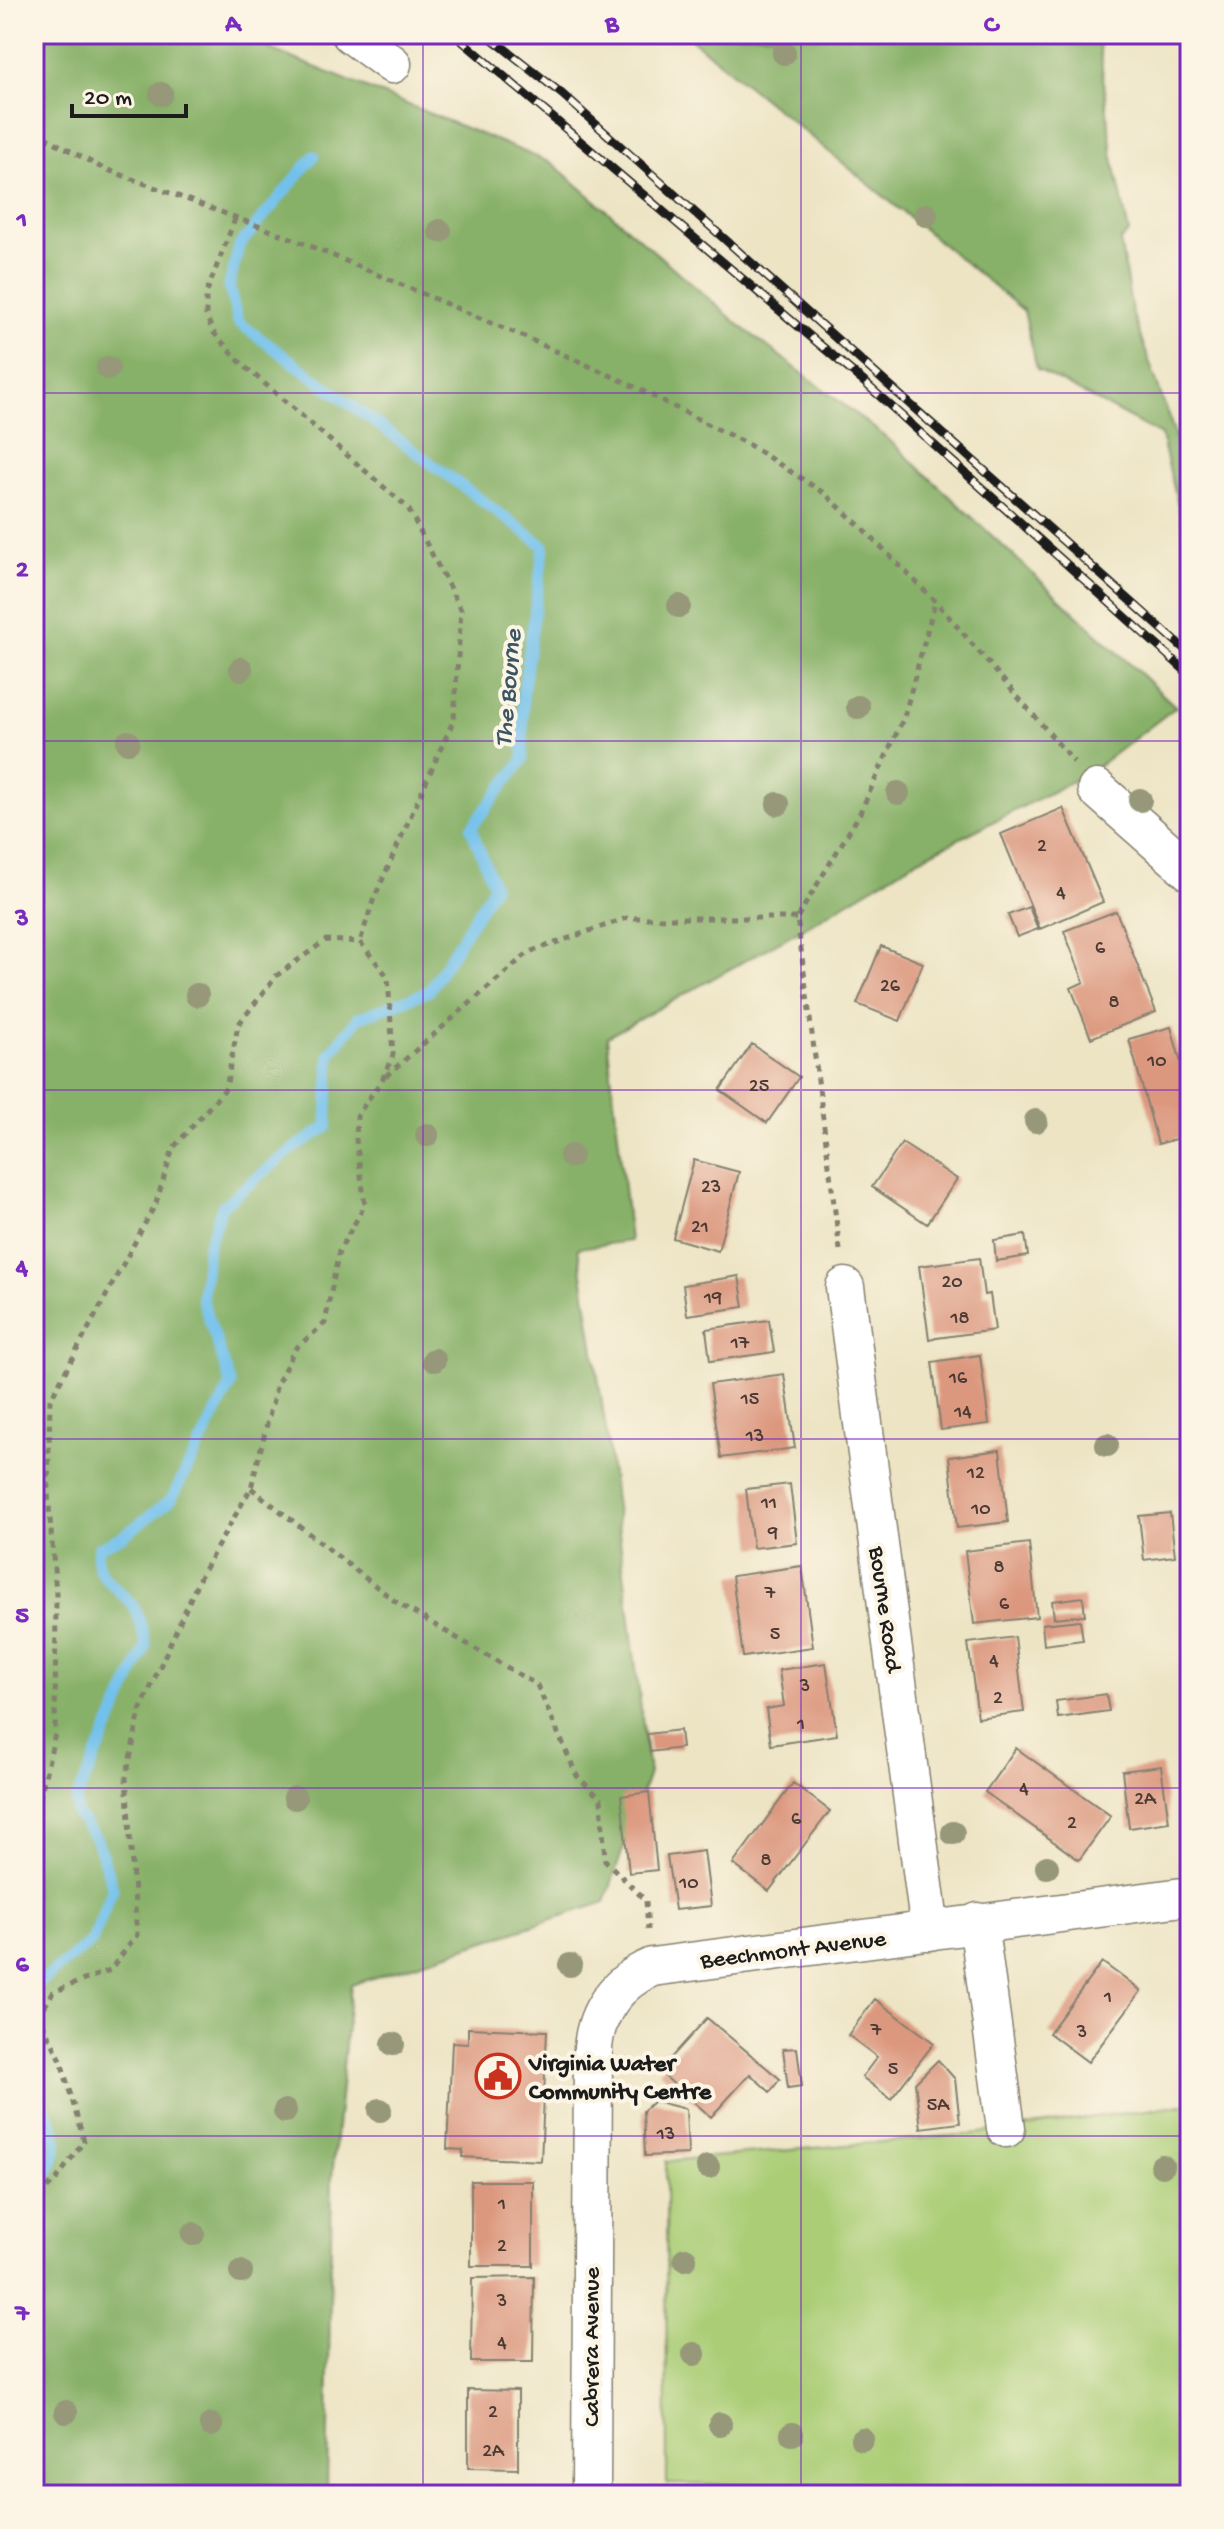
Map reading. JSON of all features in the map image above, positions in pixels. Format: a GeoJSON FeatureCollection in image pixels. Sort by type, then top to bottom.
{"type":"FeatureCollection","features":[{"type":"Feature","properties":{"kind":"street"},"geometry":{"type":"LineString","coordinates":[[351,34],[392,64]]}},
{"type":"Feature","properties":{"kind":"street"},"geometry":{"type":"LineString","coordinates":[[1097,789],[1190,871]]}},
{"type":"Feature","properties":{"kind":"street","name":"Bourne Road"},"geometry":{"type":"LineString","coordinates":[[845,1287],[930,1931]]}},
{"type":"Feature","properties":{"kind":"street","name":"Beechmont Avenue"},"geometry":{"type":"LineString","coordinates":[[590,2198],[594,2033],[614,1993],[652,1967],[1190,1896]]}},
{"type":"Feature","properties":{"kind":"street"},"geometry":{"type":"LineString","coordinates":[[978,1922],[1006,2128]]}},
{"type":"Feature","properties":{"kind":"street","name":"Cabrera Avenue"},"geometry":{"type":"LineString","coordinates":[[590,2198],[591,2495]]}},
{"type":"Feature","properties":{"kind":"path"},"geometry":{"type":"LineString","coordinates":[[34,131],[100,167],[296,240],[625,382],[751,446],[824,493],[936,602],[1097,789]]}},
{"type":"Feature","properties":{"kind":"path"},"geometry":{"type":"LineString","coordinates":[[235,219],[206,294],[206,315],[213,332],[242,364],[408,508],[461,610],[454,719],[373,901],[360,942]]}},
{"type":"Feature","properties":{"kind":"path"},"geometry":{"type":"LineString","coordinates":[[845,1287],[797,918],[859,815],[904,717],[936,602]]}},
{"type":"Feature","properties":{"kind":"path"},"geometry":{"type":"LineString","coordinates":[[383,1078],[529,952],[627,918],[797,918]]}},
{"type":"Feature","properties":{"kind":"path"},"geometry":{"type":"LineString","coordinates":[[34,1822],[55,1734],[56,1593],[48,1493],[50,1400],[156,1203],[173,1148],[226,1088],[238,1025],[276,976],[326,940],[360,942],[388,977],[393,1055],[383,1078],[357,1116],[356,1139],[365,1205],[339,1251],[325,1323],[295,1349],[277,1384],[251,1488],[201,1575],[140,1711],[126,1778],[137,1935],[110,1970],[53,1992],[39,2017],[60,2058],[84,2141],[56,2180],[34,2200]]}},
{"type":"Feature","properties":{"kind":"path"},"geometry":{"type":"LineString","coordinates":[[251,1488],[396,1602],[537,1685],[577,1776],[601,1799],[605,1860],[646,1901],[652,1967]]}},
{"type":"Feature","properties":{"kind":"path"},"geometry":{"type":"LineString","coordinates":[[34,1865],[34,1899]]}},
{"type":"Feature","properties":{"kind":"green space"},"geometry":{"type":"Polygon","coordinates":[[[34,34],[233,34],[552,163],[738,324],[887,438],[1176,707],[1091,772],[919,859],[804,928],[607,1037],[630,1241],[578,1248],[607,1436],[649,1773],[605,1902],[351,1985],[332,2178],[327,2495],[34,2495],[34,34]]]}},
{"type":"Feature","properties":{"kind":"green space"},"geometry":{"type":"Polygon","coordinates":[[[685,34],[1098,34],[1112,153],[1129,233],[1120,240],[1132,312],[1180,449],[1190,523],[1190,555],[1161,435],[1037,369],[1024,311],[685,34]]]}},
{"type":"Feature","properties":{"kind":"green space"},"geometry":{"type":"Polygon","coordinates":[[[1190,2104],[1190,2495],[832,2495],[832,2486],[667,2484],[666,2161],[972,2134],[1190,2104]]]}},
{"type":"Feature","properties":{"kind":"building"},"geometry":{"type":"Polygon","coordinates":[[[1063,808],[1103,902],[1040,929],[1001,834],[1063,808]]]}},
{"type":"Feature","properties":{"kind":"building"},"geometry":{"type":"Polygon","coordinates":[[[1029,907],[1038,929],[1017,937],[1008,915],[1029,907]]]}},
{"type":"Feature","properties":{"kind":"building"},"geometry":{"type":"Polygon","coordinates":[[[1116,911],[1156,1012],[1091,1038],[1071,988],[1084,982],[1064,931],[1116,911]]]}},
{"type":"Feature","properties":{"kind":"building"},"geometry":{"type":"Polygon","coordinates":[[[881,946],[923,963],[900,1021],[857,1004],[881,946]]]}},
{"type":"Feature","properties":{"kind":"building"},"geometry":{"type":"Polygon","coordinates":[[[1171,1027],[1190,1095],[1190,1135],[1158,1144],[1129,1039],[1171,1027]]]}},
{"type":"Feature","properties":{"kind":"building"},"geometry":{"type":"Polygon","coordinates":[[[752,1044],[799,1077],[767,1123],[720,1090],[752,1044]]]}},
{"type":"Feature","properties":{"kind":"building"},"geometry":{"type":"Polygon","coordinates":[[[902,1143],[957,1179],[927,1224],[872,1187],[902,1143]]]}},
{"type":"Feature","properties":{"kind":"building"},"geometry":{"type":"Polygon","coordinates":[[[694,1160],[739,1172],[718,1251],[673,1238],[694,1160]]]}},
{"type":"Feature","properties":{"kind":"building"},"geometry":{"type":"Polygon","coordinates":[[[1025,1235],[1028,1256],[996,1261],[994,1240],[1025,1235]]]}},
{"type":"Feature","properties":{"kind":"building"},"geometry":{"type":"Polygon","coordinates":[[[979,1258],[984,1295],[990,1294],[995,1330],[929,1339],[919,1266],[979,1258]]]}},
{"type":"Feature","properties":{"kind":"building"},"geometry":{"type":"Polygon","coordinates":[[[739,1276],[744,1307],[687,1315],[683,1285],[739,1276]]]}},
{"type":"Feature","properties":{"kind":"building"},"geometry":{"type":"Polygon","coordinates":[[[769,1320],[774,1352],[710,1361],[706,1329],[769,1320]]]}},
{"type":"Feature","properties":{"kind":"building"},"geometry":{"type":"Polygon","coordinates":[[[980,1355],[989,1424],[941,1430],[932,1362],[980,1355]]]}},
{"type":"Feature","properties":{"kind":"building"},"geometry":{"type":"Polygon","coordinates":[[[784,1374],[795,1448],[721,1458],[710,1384],[784,1374]]]}},
{"type":"Feature","properties":{"kind":"building"},"geometry":{"type":"Polygon","coordinates":[[[1000,1450],[1008,1522],[957,1528],[949,1457],[1000,1450]]]}},
{"type":"Feature","properties":{"kind":"building"},"geometry":{"type":"Polygon","coordinates":[[[790,1484],[797,1543],[753,1548],[746,1489],[790,1484]]]}},
{"type":"Feature","properties":{"kind":"building"},"geometry":{"type":"Polygon","coordinates":[[[1170,1513],[1175,1556],[1144,1560],[1139,1516],[1170,1513]]]}},
{"type":"Feature","properties":{"kind":"building"},"geometry":{"type":"Polygon","coordinates":[[[1029,1543],[1037,1617],[974,1624],[965,1551],[1029,1543]]]}},
{"type":"Feature","properties":{"kind":"building"},"geometry":{"type":"Polygon","coordinates":[[[802,1566],[813,1647],[743,1657],[732,1576],[802,1566]]]}},
{"type":"Feature","properties":{"kind":"building"},"geometry":{"type":"Polygon","coordinates":[[[1083,1597],[1085,1615],[1054,1618],[1052,1601],[1083,1597]]]}},
{"type":"Feature","properties":{"kind":"building"},"geometry":{"type":"Polygon","coordinates":[[[1080,1620],[1083,1640],[1044,1645],[1042,1624],[1080,1620]]]}},
{"type":"Feature","properties":{"kind":"building"},"geometry":{"type":"Polygon","coordinates":[[[1015,1637],[1024,1712],[978,1718],[968,1643],[1015,1637]]]}},
{"type":"Feature","properties":{"kind":"building"},"geometry":{"type":"Polygon","coordinates":[[[826,1663],[837,1735],[771,1745],[766,1709],[784,1706],[779,1670],[826,1663]]]}},
{"type":"Feature","properties":{"kind":"building"},"geometry":{"type":"Polygon","coordinates":[[[1106,1694],[1109,1711],[1058,1718],[1056,1701],[1106,1694]]]}},
{"type":"Feature","properties":{"kind":"building"},"geometry":{"type":"Polygon","coordinates":[[[680,1730],[682,1748],[650,1752],[647,1734],[680,1730]]]}},
{"type":"Feature","properties":{"kind":"building"},"geometry":{"type":"Polygon","coordinates":[[[1016,1748],[1111,1816],[1079,1860],[985,1792],[1016,1748]]]}},
{"type":"Feature","properties":{"kind":"building"},"geometry":{"type":"Polygon","coordinates":[[[1161,1766],[1169,1822],[1129,1828],[1122,1771],[1161,1766]]]}},
{"type":"Feature","properties":{"kind":"building"},"geometry":{"type":"Polygon","coordinates":[[[793,1783],[830,1811],[769,1891],[733,1864],[793,1783]]]}},
{"type":"Feature","properties":{"kind":"building"},"geometry":{"type":"Polygon","coordinates":[[[649,1792],[657,1870],[629,1873],[621,1796],[649,1792]]]}},
{"type":"Feature","properties":{"kind":"building"},"geometry":{"type":"Polygon","coordinates":[[[704,1851],[711,1906],[675,1910],[667,1856],[704,1851]]]}},
{"type":"Feature","properties":{"kind":"building"},"geometry":{"type":"Polygon","coordinates":[[[1102,1962],[1141,1991],[1088,2062],[1049,2033],[1102,1962]]]}},
{"type":"Feature","properties":{"kind":"building"},"geometry":{"type":"Polygon","coordinates":[[[875,1999],[934,2043],[891,2099],[862,2077],[877,2057],[848,2035],[875,1999]]]}},
{"type":"Feature","properties":{"kind":"building"},"geometry":{"type":"Polygon","coordinates":[[[707,2018],[780,2079],[770,2092],[750,2074],[711,2117],[659,2071],[707,2018]]]}},
{"type":"Feature","properties":{"kind":"building","name":"Virginia Water Community Centre"},"geometry":{"type":"Polygon","coordinates":[[[468,2028],[547,2031],[541,2161],[462,2157],[463,2150],[447,2149],[452,2042],[468,2043],[468,2028]]]}},
{"type":"Feature","properties":{"kind":"building"},"geometry":{"type":"Polygon","coordinates":[[[797,2048],[802,2086],[788,2088],[783,2049],[797,2048]]]}},
{"type":"Feature","properties":{"kind":"building"},"geometry":{"type":"Polygon","coordinates":[[[938,2060],[955,2079],[960,2123],[921,2128],[915,2083],[938,2060]]]}},
{"type":"Feature","properties":{"kind":"building"},"geometry":{"type":"Polygon","coordinates":[[[654,2101],[686,2109],[688,2154],[645,2156],[643,2111],[654,2101]]]}},
{"type":"Feature","properties":{"kind":"building"},"geometry":{"type":"Polygon","coordinates":[[[471,2181],[533,2181],[533,2266],[471,2266],[471,2181]]]}},
{"type":"Feature","properties":{"kind":"building"},"geometry":{"type":"Polygon","coordinates":[[[534,2277],[533,2362],[471,2362],[472,2278],[534,2277]]]}},
{"type":"Feature","properties":{"kind":"building"},"geometry":{"type":"Polygon","coordinates":[[[468,2390],[518,2391],[518,2469],[468,2468],[468,2390]]]}},
{"type":"Feature","properties":{"kind":"building"},"geometry":{"type":"Polygon","coordinates":[[[476,2492],[526,2492],[526,2495],[476,2495],[476,2492]]]}},
{"type":"Feature","properties":{"kind":"waterway","name":"The Bourne"},"geometry":{"type":"LineString","coordinates":[[34,1987],[92,1941],[113,1888],[97,1840],[76,1813],[76,1800],[146,1646],[135,1609],[102,1574],[97,1557],[99,1547],[123,1536],[171,1500],[231,1384],[202,1299],[208,1245],[222,1206],[294,1148],[327,1127],[330,1054],[358,1018],[429,991],[494,886],[471,828],[523,760],[523,693],[544,546],[238,322],[229,286],[239,246],[314,156]]}},
{"type":"Feature","properties":{"kind":"waterway","name":"The Bourne"},"geometry":{"type":"LineString","coordinates":[[34,2090],[49,2116],[56,2140],[52,2164],[34,2190]]}},
{"type":"Feature","properties":{"kind":"railway"},"geometry":{"type":"LineString","coordinates":[[454,34],[864,382],[1190,675]]}},
{"type":"Feature","properties":{"kind":"railway"},"geometry":{"type":"LineString","coordinates":[[486,34],[562,94],[1190,654]]}},
{"type":"Feature","properties":{"kind":"place","name":"Virginia Water Community Centre"},"geometry":{"type":"Point","coordinates":[498,2076]}}]}
